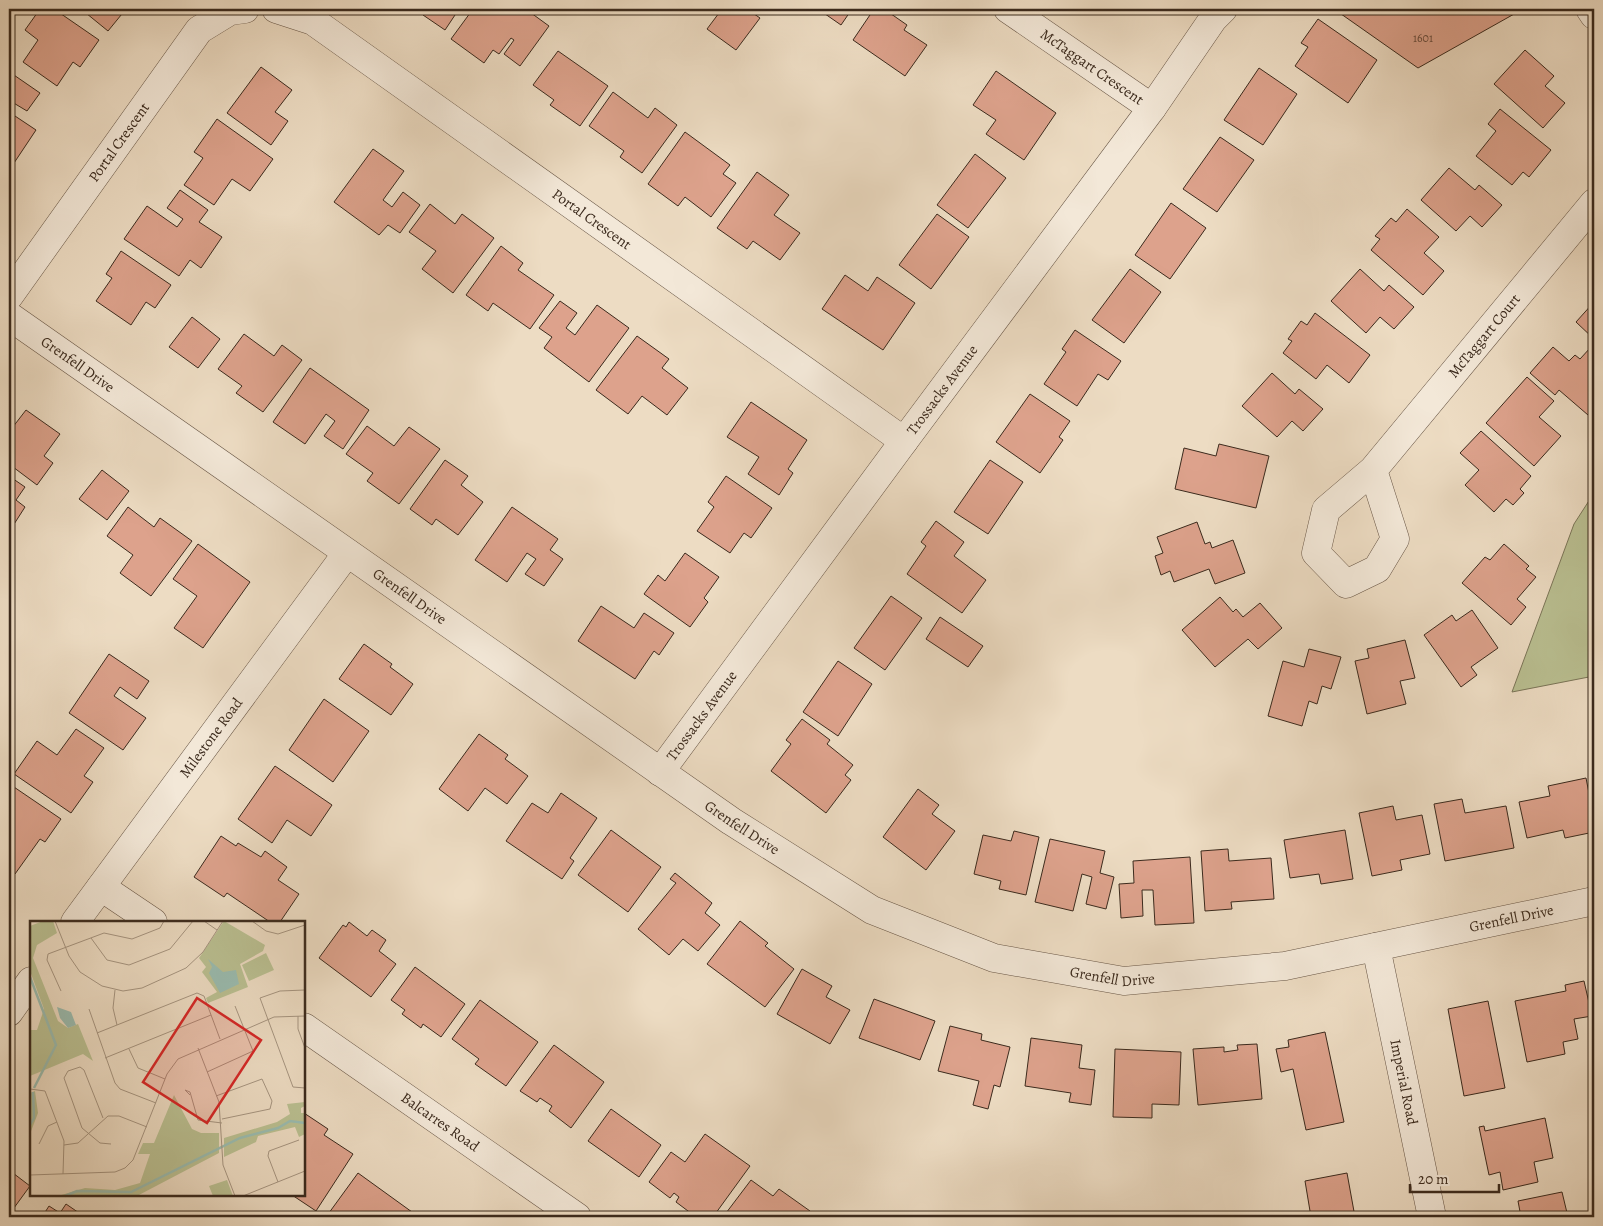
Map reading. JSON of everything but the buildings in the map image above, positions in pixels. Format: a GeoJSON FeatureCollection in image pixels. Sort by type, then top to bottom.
{"type":"FeatureCollection","features":[{"type":"Feature","properties":{"kind":"street","name":"Portal Crescent"},"geometry":{"type":"LineString","coordinates":[[9,296],[199,30],[230,11],[245,9]]}},
{"type":"Feature","properties":{"kind":"street","name":"Portal Crescent"},"geometry":{"type":"LineString","coordinates":[[276,9],[313,21],[904,441]]}},
{"type":"Feature","properties":{"kind":"street","name":"McTaggart Crescent"},"geometry":{"type":"LineString","coordinates":[[1008,9],[1152,108]]}},
{"type":"Feature","properties":{"kind":"street","name":"Trossacks Avenue"},"geometry":{"type":"LineString","coordinates":[[660,772],[1152,108],[1213,19],[1223,9]]}},
{"type":"Feature","properties":{"kind":"street"},"geometry":{"type":"LineString","coordinates":[[1590,9],[1594,15]]}},
{"type":"Feature","properties":{"kind":"street","name":"McTaggart Court"},"geometry":{"type":"LineString","coordinates":[[1373,470],[1594,203]]}},
{"type":"Feature","properties":{"kind":"street","name":"Grenfell Drive"},"geometry":{"type":"LineString","coordinates":[[9,316],[731,822],[872,910],[994,958],[1124,981],[1285,966],[1594,901]]}},
{"type":"Feature","properties":{"kind":"street","name":"Milestone Road"},"geometry":{"type":"LineString","coordinates":[[76,921],[347,553]]}},
{"type":"Feature","properties":{"kind":"street"},"geometry":{"type":"LineString","coordinates":[[101,886],[152,921]]}},
{"type":"Feature","properties":{"kind":"street","name":"Imperial Road"},"geometry":{"type":"LineString","coordinates":[[1376,947],[1432,1217]]}},
{"type":"Feature","properties":{"kind":"street"},"geometry":{"type":"LineString","coordinates":[[9,1012],[30,982]]}},
{"type":"Feature","properties":{"kind":"street","name":"Balcarres Road"},"geometry":{"type":"LineString","coordinates":[[305,1028],[576,1217]]}},
{"type":"Feature","properties":{"kind":"green space"},"geometry":{"type":"Polygon","coordinates":[[[1594,493],[1594,676],[1512,692],[1574,524],[1594,493]]]}}]}
